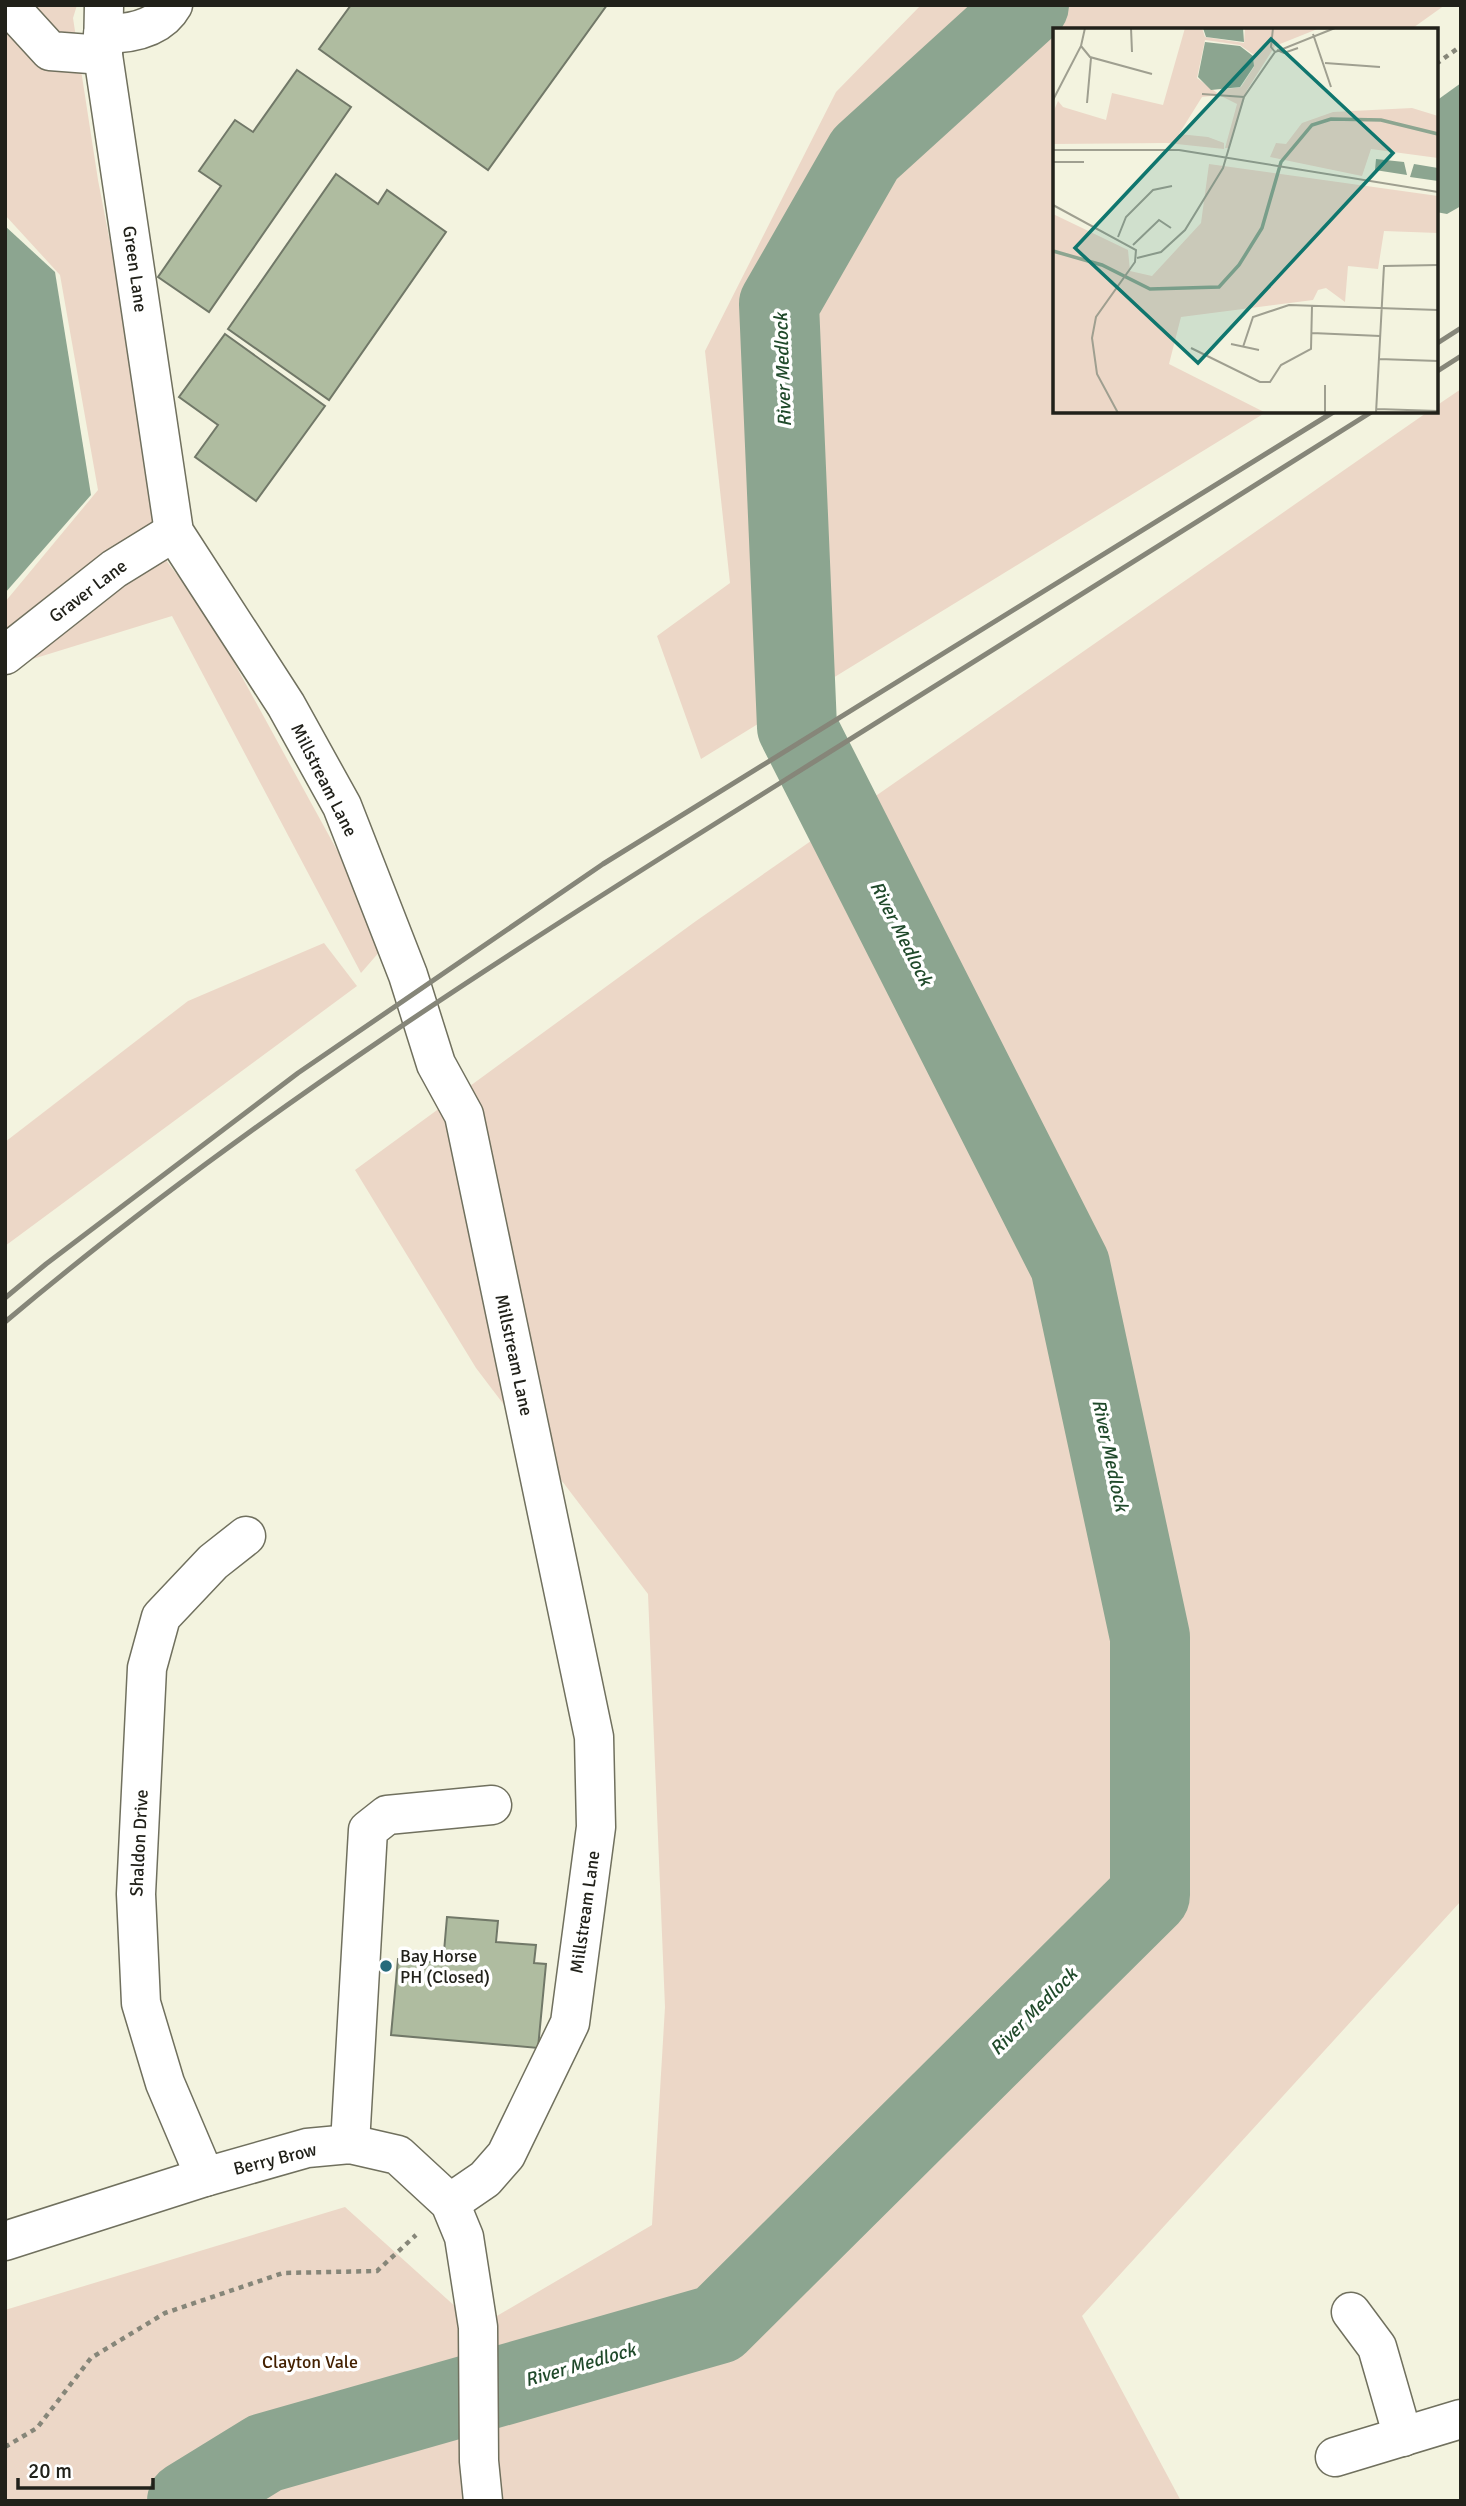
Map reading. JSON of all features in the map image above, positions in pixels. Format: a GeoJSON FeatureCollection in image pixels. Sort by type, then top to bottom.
{"type":"FeatureCollection","features":[{"type":"Feature","properties":{"kind":"street"},"geometry":{"type":"LineString","coordinates":[[8,5],[50,51],[103,32],[125,34],[153,25],[169,12],[173,5]]}},
{"type":"Feature","properties":{"kind":"street","name":"Green Lane"},"geometry":{"type":"LineString","coordinates":[[103,32],[174,531]]}},
{"type":"Feature","properties":{"kind":"street","name":"Graver Lane"},"geometry":{"type":"LineString","coordinates":[[5,655],[114,569],[174,531]]}},
{"type":"Feature","properties":{"kind":"street","name":"Millstream Lane"},"geometry":{"type":"LineString","coordinates":[[174,531],[286,705],[342,806],[408,975],[436,1064],[464,1115],[594,1737],[596,1827],[570,2023],[506,2155],[485,2179],[450,2203]]}},
{"type":"Feature","properties":{"kind":"street","name":"Shaldon Drive"},"geometry":{"type":"LineString","coordinates":[[205,2177],[165,2082],[141,2003],[136,1894],[147,1668],[161,1617],[213,1562],[246,1536]]}},
{"type":"Feature","properties":{"kind":"street"},"geometry":{"type":"LineString","coordinates":[[350,2144],[368,1830],[387,1815],[492,1805]]}},
{"type":"Feature","properties":{"kind":"street","name":"Berry Brow"},"geometry":{"type":"LineString","coordinates":[[5,2241],[205,2177],[307,2148],[350,2144],[398,2155],[450,2203],[464,2237],[478,2327],[479,2461],[483,2501]]}},
{"type":"Feature","properties":{"kind":"street"},"geometry":{"type":"LineString","coordinates":[[1351,2312],[1377,2347],[1403,2437]]}},
{"type":"Feature","properties":{"kind":"street"},"geometry":{"type":"LineString","coordinates":[[1335,2457],[1461,2419]]}},
{"type":"Feature","properties":{"kind":"path"},"geometry":{"type":"LineString","coordinates":[[1438,63],[1461,46]]}},
{"type":"Feature","properties":{"kind":"path"},"geometry":{"type":"LineString","coordinates":[[5,2447],[37,2427],[91,2358],[165,2313],[283,2273],[377,2271],[450,2203]]}},
{"type":"Feature","properties":{"kind":"green space"},"geometry":{"type":"Polygon","coordinates":[[[5,5],[77,5],[73,18],[98,180],[154,471],[152,542],[208,615],[349,872],[381,950],[361,973],[172,616],[26,661],[5,649],[5,602],[98,490],[60,275],[5,215],[5,5]]]}},
{"type":"Feature","properties":{"kind":"green space"},"geometry":{"type":"Polygon","coordinates":[[[921,5],[1445,5],[1413,28],[1053,28],[1053,413],[1265,413],[701,759],[657,636],[730,583],[705,351],[836,92],[921,5]]]}},
{"type":"Feature","properties":{"kind":"green space","name":"Clayton Vale"},"geometry":{"type":"Polygon","coordinates":[[[1461,389],[1461,1901],[1082,2316],[1181,2501],[5,2501],[5,2310],[345,2207],[478,2327],[652,2225],[665,2007],[648,1594],[476,1368],[355,1170],[696,921],[1426,413],[1438,413],[1438,405],[1461,389]]]}},
{"type":"Feature","properties":{"kind":"green space"},"geometry":{"type":"Polygon","coordinates":[[[324,943],[357,986],[5,1246],[5,1142],[188,1001],[324,943]]]}},
{"type":"Feature","properties":{"kind":"shaded area"},"geometry":{"type":"Polygon","coordinates":[[[1461,83],[1461,206],[1447,214],[1438,212],[1438,100],[1461,83]]]}},
{"type":"Feature","properties":{"kind":"shaded area"},"geometry":{"type":"Polygon","coordinates":[[[5,226],[55,272],[91,495],[5,593],[5,226]]]}},
{"type":"Feature","properties":{"kind":"building"},"geometry":{"type":"Polygon","coordinates":[[[351,5],[607,5],[488,170],[319,49],[351,5]]]}},
{"type":"Feature","properties":{"kind":"building"},"geometry":{"type":"Polygon","coordinates":[[[297,70],[351,107],[209,312],[158,277],[221,186],[199,171],[235,120],[253,132],[297,70]]]}},
{"type":"Feature","properties":{"kind":"building"},"geometry":{"type":"Polygon","coordinates":[[[336,174],[378,204],[387,190],[446,232],[329,400],[228,329],[336,174]]]}},
{"type":"Feature","properties":{"kind":"building"},"geometry":{"type":"Polygon","coordinates":[[[225,334],[325,406],[256,501],[195,457],[218,425],[179,397],[225,334]]]}},
{"type":"Feature","properties":{"kind":"building"},"geometry":{"type":"Polygon","coordinates":[[[447,1917],[498,1921],[496,1942],[536,1945],[534,1963],[546,1964],[538,2048],[391,2035],[398,1959],[443,1963],[447,1917]]]}},
{"type":"Feature","properties":{"kind":"waterway","name":"River Medlock"},"geometry":{"type":"LineString","coordinates":[[187,2501],[265,2453],[718,2324],[1150,1895],[1150,1637],[1070,1265],[797,727],[779,304],[865,154],[1029,5]]}},
{"type":"Feature","properties":{"kind":"railway"},"geometry":{"type":"LineString","coordinates":[[1438,343],[1461,328]]}},
{"type":"Feature","properties":{"kind":"railway"},"geometry":{"type":"LineString","coordinates":[[1438,371],[1461,356]]}},
{"type":"Feature","properties":{"kind":"railway"},"geometry":{"type":"LineString","coordinates":[[5,1298],[298,1073],[603,864],[1332,413]]}},
{"type":"Feature","properties":{"kind":"railway"},"geometry":{"type":"LineString","coordinates":[[5,1322],[191,1175],[287,1105],[484,971],[1370,413]]}},
{"type":"Feature","properties":{"kind":"place","name":"Bay Horse PH (Closed)"},"geometry":{"type":"Point","coordinates":[386,1966]}}]}
